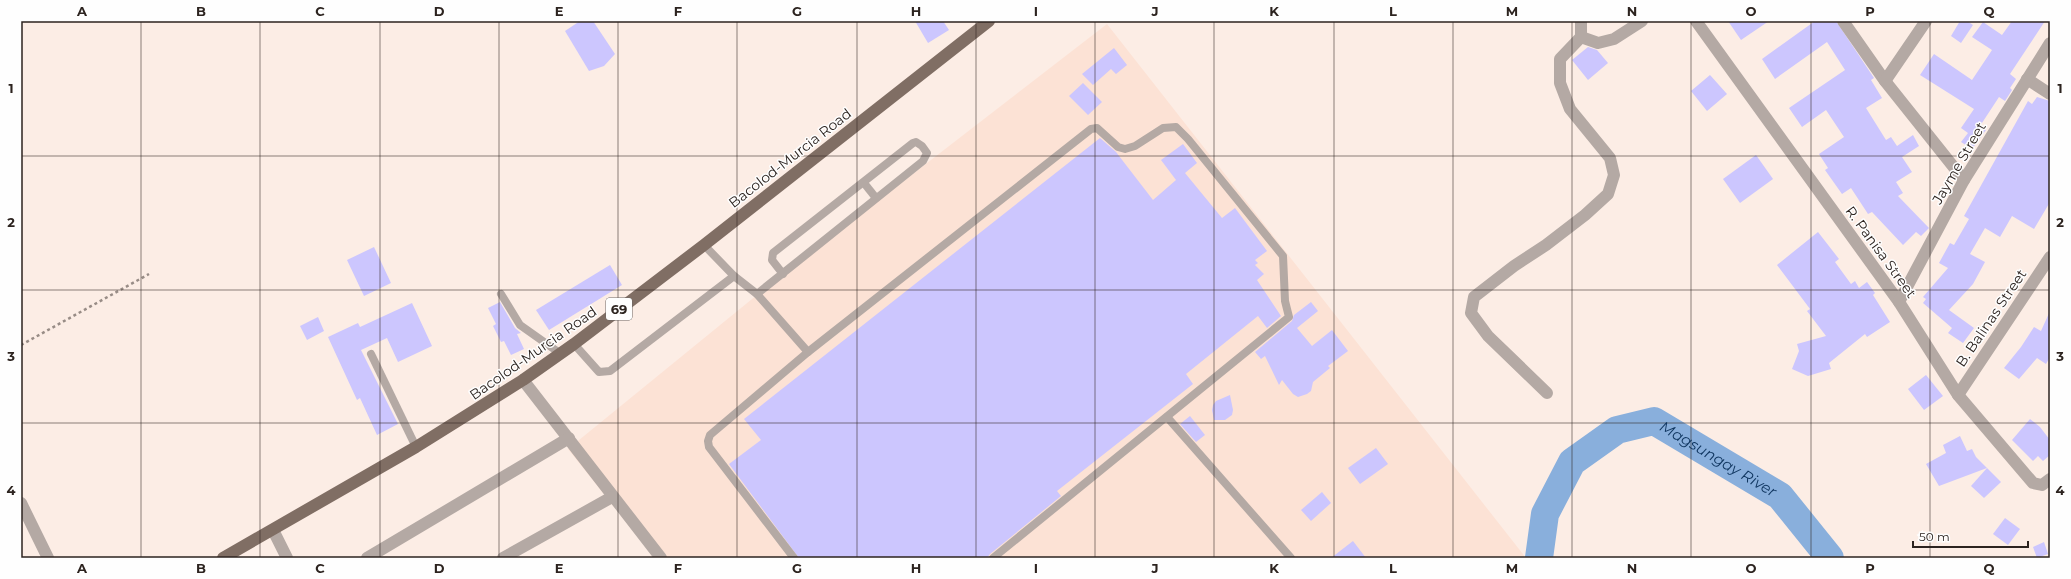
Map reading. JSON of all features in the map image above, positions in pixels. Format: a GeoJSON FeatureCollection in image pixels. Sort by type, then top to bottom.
{"type":"FeatureCollection","features":[{"type":"Feature","properties":{"kind":"main road","name":"Bacolod-Murcia Road"},"geometry":{"type":"LineString","coordinates":[[223,558],[416,447],[523,380],[561,354],[704,245],[983,23]]}},
{"type":"Feature","properties":{"kind":"street"},"geometry":{"type":"LineString","coordinates":[[1547,393],[1488,336],[1471,313],[1474,297],[1514,266],[1552,241],[1585,215],[1608,194],[1614,175],[1610,158],[1570,109],[1560,83],[1560,59],[1581,37],[1581,21]]}},
{"type":"Feature","properties":{"kind":"street"},"geometry":{"type":"LineString","coordinates":[[1581,37],[1598,43],[1614,39],[1642,21]]}},
{"type":"Feature","properties":{"kind":"street","name":"R. Panisa Street"},"geometry":{"type":"LineString","coordinates":[[1696,21],[1899,302],[1958,395],[2033,483],[2042,485],[2050,478]]}},
{"type":"Feature","properties":{"kind":"street"},"geometry":{"type":"LineString","coordinates":[[1843,21],[1885,80],[1964,180]]}},
{"type":"Feature","properties":{"kind":"street"},"geometry":{"type":"LineString","coordinates":[[1885,80],[1926,21]]}},
{"type":"Feature","properties":{"kind":"street","name":"Jayme Street"},"geometry":{"type":"LineString","coordinates":[[1899,302],[1964,180],[2050,43]]}},
{"type":"Feature","properties":{"kind":"street"},"geometry":{"type":"LineString","coordinates":[[2027,79],[2050,94]]}},
{"type":"Feature","properties":{"kind":"street","name":"B. Balinas Street"},"geometry":{"type":"LineString","coordinates":[[1958,395],[2050,257]]}},
{"type":"Feature","properties":{"kind":"street"},"geometry":{"type":"LineString","coordinates":[[523,380],[569,438],[658,557]]}},
{"type":"Feature","properties":{"kind":"street"},"geometry":{"type":"LineString","coordinates":[[367,558],[569,438]]}},
{"type":"Feature","properties":{"kind":"street"},"geometry":{"type":"LineString","coordinates":[[503,558],[612,497]]}},
{"type":"Feature","properties":{"kind":"street"},"geometry":{"type":"LineString","coordinates":[[21,503],[48,558]]}},
{"type":"Feature","properties":{"kind":"street"},"geometry":{"type":"LineString","coordinates":[[273,530],[287,558]]}},
{"type":"Feature","properties":{"kind":"lane"},"geometry":{"type":"LineString","coordinates":[[794,558],[709,447],[708,441],[710,435],[808,352],[1091,129],[1097,128],[1118,147],[1125,149],[1135,146],[1163,128],[1176,127],[1283,256],[1285,301],[1289,317],[1167,418],[993,558]]}},
{"type":"Feature","properties":{"kind":"lane"},"geometry":{"type":"LineString","coordinates":[[757,294],[783,274],[923,161],[927,153],[922,146],[916,142],[913,143],[774,254],[772,260],[783,274]]}},
{"type":"Feature","properties":{"kind":"lane"},"geometry":{"type":"LineString","coordinates":[[864,183],[876,198]]}},
{"type":"Feature","properties":{"kind":"lane"},"geometry":{"type":"LineString","coordinates":[[704,245],[734,276],[757,294],[808,352]]}},
{"type":"Feature","properties":{"kind":"lane"},"geometry":{"type":"LineString","coordinates":[[574,344],[599,372],[610,371],[734,276]]}},
{"type":"Feature","properties":{"kind":"lane"},"geometry":{"type":"LineString","coordinates":[[501,294],[520,324],[561,354]]}},
{"type":"Feature","properties":{"kind":"lane"},"geometry":{"type":"LineString","coordinates":[[371,354],[416,447]]}},
{"type":"Feature","properties":{"kind":"lane"},"geometry":{"type":"LineString","coordinates":[[1167,418],[1292,558]]}},
{"type":"Feature","properties":{"kind":"path"},"geometry":{"type":"LineString","coordinates":[[21,345],[149,274]]}},
{"type":"Feature","properties":{"kind":"shaded area"},"geometry":{"type":"Polygon","coordinates":[[[1107,24],[1526,558],[655,558],[568,449],[773,282],[1107,24]]]}},
{"type":"Feature","properties":{"kind":"building"},"geometry":{"type":"Polygon","coordinates":[[[580,21],[593,21],[615,54],[604,66],[589,71],[565,31],[580,21]]]}},
{"type":"Feature","properties":{"kind":"building"},"geometry":{"type":"Polygon","coordinates":[[[915,21],[943,21],[949,30],[928,43],[915,21]]]}},
{"type":"Feature","properties":{"kind":"building"},"geometry":{"type":"Polygon","coordinates":[[[1728,21],[1769,21],[1741,40],[1728,21]]]}},
{"type":"Feature","properties":{"kind":"building"},"geometry":{"type":"Polygon","coordinates":[[[1815,21],[1836,21],[1874,78],[1871,80],[1882,98],[1866,108],[1886,140],[1891,137],[1897,146],[1913,135],[1919,146],[1902,157],[1912,172],[1896,182],[1903,193],[1898,196],[1929,228],[1921,236],[1916,232],[1903,245],[1872,212],[1868,214],[1851,188],[1842,194],[1825,170],[1828,168],[1819,154],[1844,137],[1826,110],[1802,127],[1789,108],[1845,70],[1827,42],[1775,79],[1762,59],[1815,21]]]}},
{"type":"Feature","properties":{"kind":"building"},"geometry":{"type":"Polygon","coordinates":[[[1960,21],[1967,21],[1973,25],[1961,43],[1951,36],[1960,21]]]}},
{"type":"Feature","properties":{"kind":"building"},"geometry":{"type":"Polygon","coordinates":[[[2012,21],[2045,21],[2010,74],[2016,79],[2010,88],[2012,90],[2005,101],[1999,97],[1980,126],[1986,130],[1972,149],[1961,142],[1968,133],[1961,128],[1974,109],[1920,75],[1934,54],[1972,80],[1992,50],[1972,37],[1983,22],[2002,35],[2012,21]]]}},
{"type":"Feature","properties":{"kind":"building"},"geometry":{"type":"Polygon","coordinates":[[[1588,47],[1597,50],[1608,63],[1588,80],[1572,60],[1588,47]]]}},
{"type":"Feature","properties":{"kind":"building"},"geometry":{"type":"Polygon","coordinates":[[[1114,48],[1127,65],[1116,74],[1111,69],[1093,85],[1082,74],[1114,48]]]}},
{"type":"Feature","properties":{"kind":"building"},"geometry":{"type":"Polygon","coordinates":[[[1710,75],[1727,94],[1707,111],[1691,91],[1710,75]]]}},
{"type":"Feature","properties":{"kind":"building"},"geometry":{"type":"Polygon","coordinates":[[[1083,83],[1102,102],[1088,115],[1069,96],[1083,83]]]}},
{"type":"Feature","properties":{"kind":"building"},"geometry":{"type":"Polygon","coordinates":[[[2037,97],[2050,101],[2050,202],[2034,229],[2012,216],[2000,237],[1985,228],[1970,254],[1985,262],[1973,284],[1949,310],[1974,328],[1963,343],[1948,333],[1952,328],[1923,303],[1926,299],[1923,297],[1948,268],[1939,263],[1950,243],[1954,245],[1969,219],[1964,216],[2028,101],[2032,104],[2037,97]]]}},
{"type":"Feature","properties":{"kind":"building"},"geometry":{"type":"Polygon","coordinates":[[[1100,138],[1116,152],[1153,200],[1176,180],[1161,160],[1183,144],[1197,163],[1185,173],[1222,218],[1235,208],[1267,251],[1255,260],[1258,263],[1255,265],[1264,274],[1257,280],[1281,316],[1267,328],[1258,316],[1186,374],[1193,384],[1057,491],[1061,496],[987,558],[799,558],[729,464],[761,440],[744,419],[1100,138]]]}},
{"type":"Feature","properties":{"kind":"building"},"geometry":{"type":"Polygon","coordinates":[[[1756,155],[1773,179],[1740,203],[1723,179],[1756,155]]]}},
{"type":"Feature","properties":{"kind":"building"},"geometry":{"type":"Polygon","coordinates":[[[1818,232],[1839,259],[1835,262],[1851,284],[1855,281],[1859,288],[1867,282],[1875,293],[1873,295],[1890,322],[1867,337],[1865,334],[1829,363],[1831,369],[1808,376],[1792,369],[1799,351],[1797,344],[1826,336],[1807,311],[1810,309],[1777,265],[1818,232]]]}},
{"type":"Feature","properties":{"kind":"building"},"geometry":{"type":"Polygon","coordinates":[[[374,247],[391,283],[364,296],[347,260],[374,247]]]}},
{"type":"Feature","properties":{"kind":"building"},"geometry":{"type":"Polygon","coordinates":[[[610,265],[622,285],[549,330],[536,310],[610,265]]]}},
{"type":"Feature","properties":{"kind":"building"},"geometry":{"type":"Polygon","coordinates":[[[500,302],[515,328],[521,333],[517,334],[524,349],[511,355],[504,341],[501,342],[493,326],[496,324],[488,308],[500,302]]]}},
{"type":"Feature","properties":{"kind":"building"},"geometry":{"type":"Polygon","coordinates":[[[1311,302],[1318,311],[1297,328],[1312,346],[1332,330],[1348,351],[1328,366],[1330,368],[1313,382],[1311,391],[1298,397],[1293,394],[1282,380],[1279,385],[1265,356],[1261,359],[1255,352],[1292,321],[1294,315],[1311,302]]]}},
{"type":"Feature","properties":{"kind":"building"},"geometry":{"type":"Polygon","coordinates":[[[412,303],[432,346],[398,362],[387,338],[361,350],[398,424],[377,435],[360,398],[357,400],[328,337],[358,323],[360,327],[412,303]]]}},
{"type":"Feature","properties":{"kind":"building"},"geometry":{"type":"Polygon","coordinates":[[[2050,311],[2050,357],[2046,364],[2037,358],[2019,379],[2004,368],[2021,347],[2034,327],[2041,331],[2050,311]]]}},
{"type":"Feature","properties":{"kind":"building"},"geometry":{"type":"Polygon","coordinates":[[[318,317],[324,331],[307,340],[300,326],[318,317]]]}},
{"type":"Feature","properties":{"kind":"building"},"geometry":{"type":"Polygon","coordinates":[[[1926,375],[1943,396],[1924,410],[1908,389],[1926,375]]]}},
{"type":"Feature","properties":{"kind":"building"},"geometry":{"type":"Polygon","coordinates":[[[1230,395],[1233,410],[1232,415],[1225,420],[1214,420],[1212,410],[1213,405],[1216,401],[1230,395]]]}},
{"type":"Feature","properties":{"kind":"building"},"geometry":{"type":"Polygon","coordinates":[[[1190,416],[1205,435],[1196,442],[1180,424],[1190,416]]]}},
{"type":"Feature","properties":{"kind":"building"},"geometry":{"type":"Polygon","coordinates":[[[2030,419],[2040,427],[2050,440],[2050,455],[2043,461],[2038,456],[2033,461],[2012,440],[2030,419]]]}},
{"type":"Feature","properties":{"kind":"building"},"geometry":{"type":"Polygon","coordinates":[[[1960,436],[1967,451],[1972,449],[1976,457],[1987,468],[1939,486],[1926,464],[1946,453],[1943,445],[1960,436]]]}},
{"type":"Feature","properties":{"kind":"building"},"geometry":{"type":"Polygon","coordinates":[[[1376,448],[1388,464],[1360,484],[1348,468],[1376,448]]]}},
{"type":"Feature","properties":{"kind":"building"},"geometry":{"type":"Polygon","coordinates":[[[1987,468],[2001,482],[1984,498],[1971,486],[1987,468]]]}},
{"type":"Feature","properties":{"kind":"building"},"geometry":{"type":"Polygon","coordinates":[[[1322,492],[1331,503],[1311,521],[1301,510],[1322,492]]]}},
{"type":"Feature","properties":{"kind":"building"},"geometry":{"type":"Polygon","coordinates":[[[2005,518],[2020,529],[2008,545],[1993,534],[2005,518]]]}},
{"type":"Feature","properties":{"kind":"building"},"geometry":{"type":"Polygon","coordinates":[[[1353,541],[1366,558],[1331,558],[1353,541]]]}},
{"type":"Feature","properties":{"kind":"building"},"geometry":{"type":"Polygon","coordinates":[[[2044,542],[2048,554],[2037,558],[2033,547],[2044,542]]]}},
{"type":"Feature","properties":{"kind":"waterway","name":"Magsungay River"},"geometry":{"type":"LineString","coordinates":[[1539,558],[1545,514],[1572,462],[1617,430],[1654,421],[1780,496],[1830,558]]}}]}
